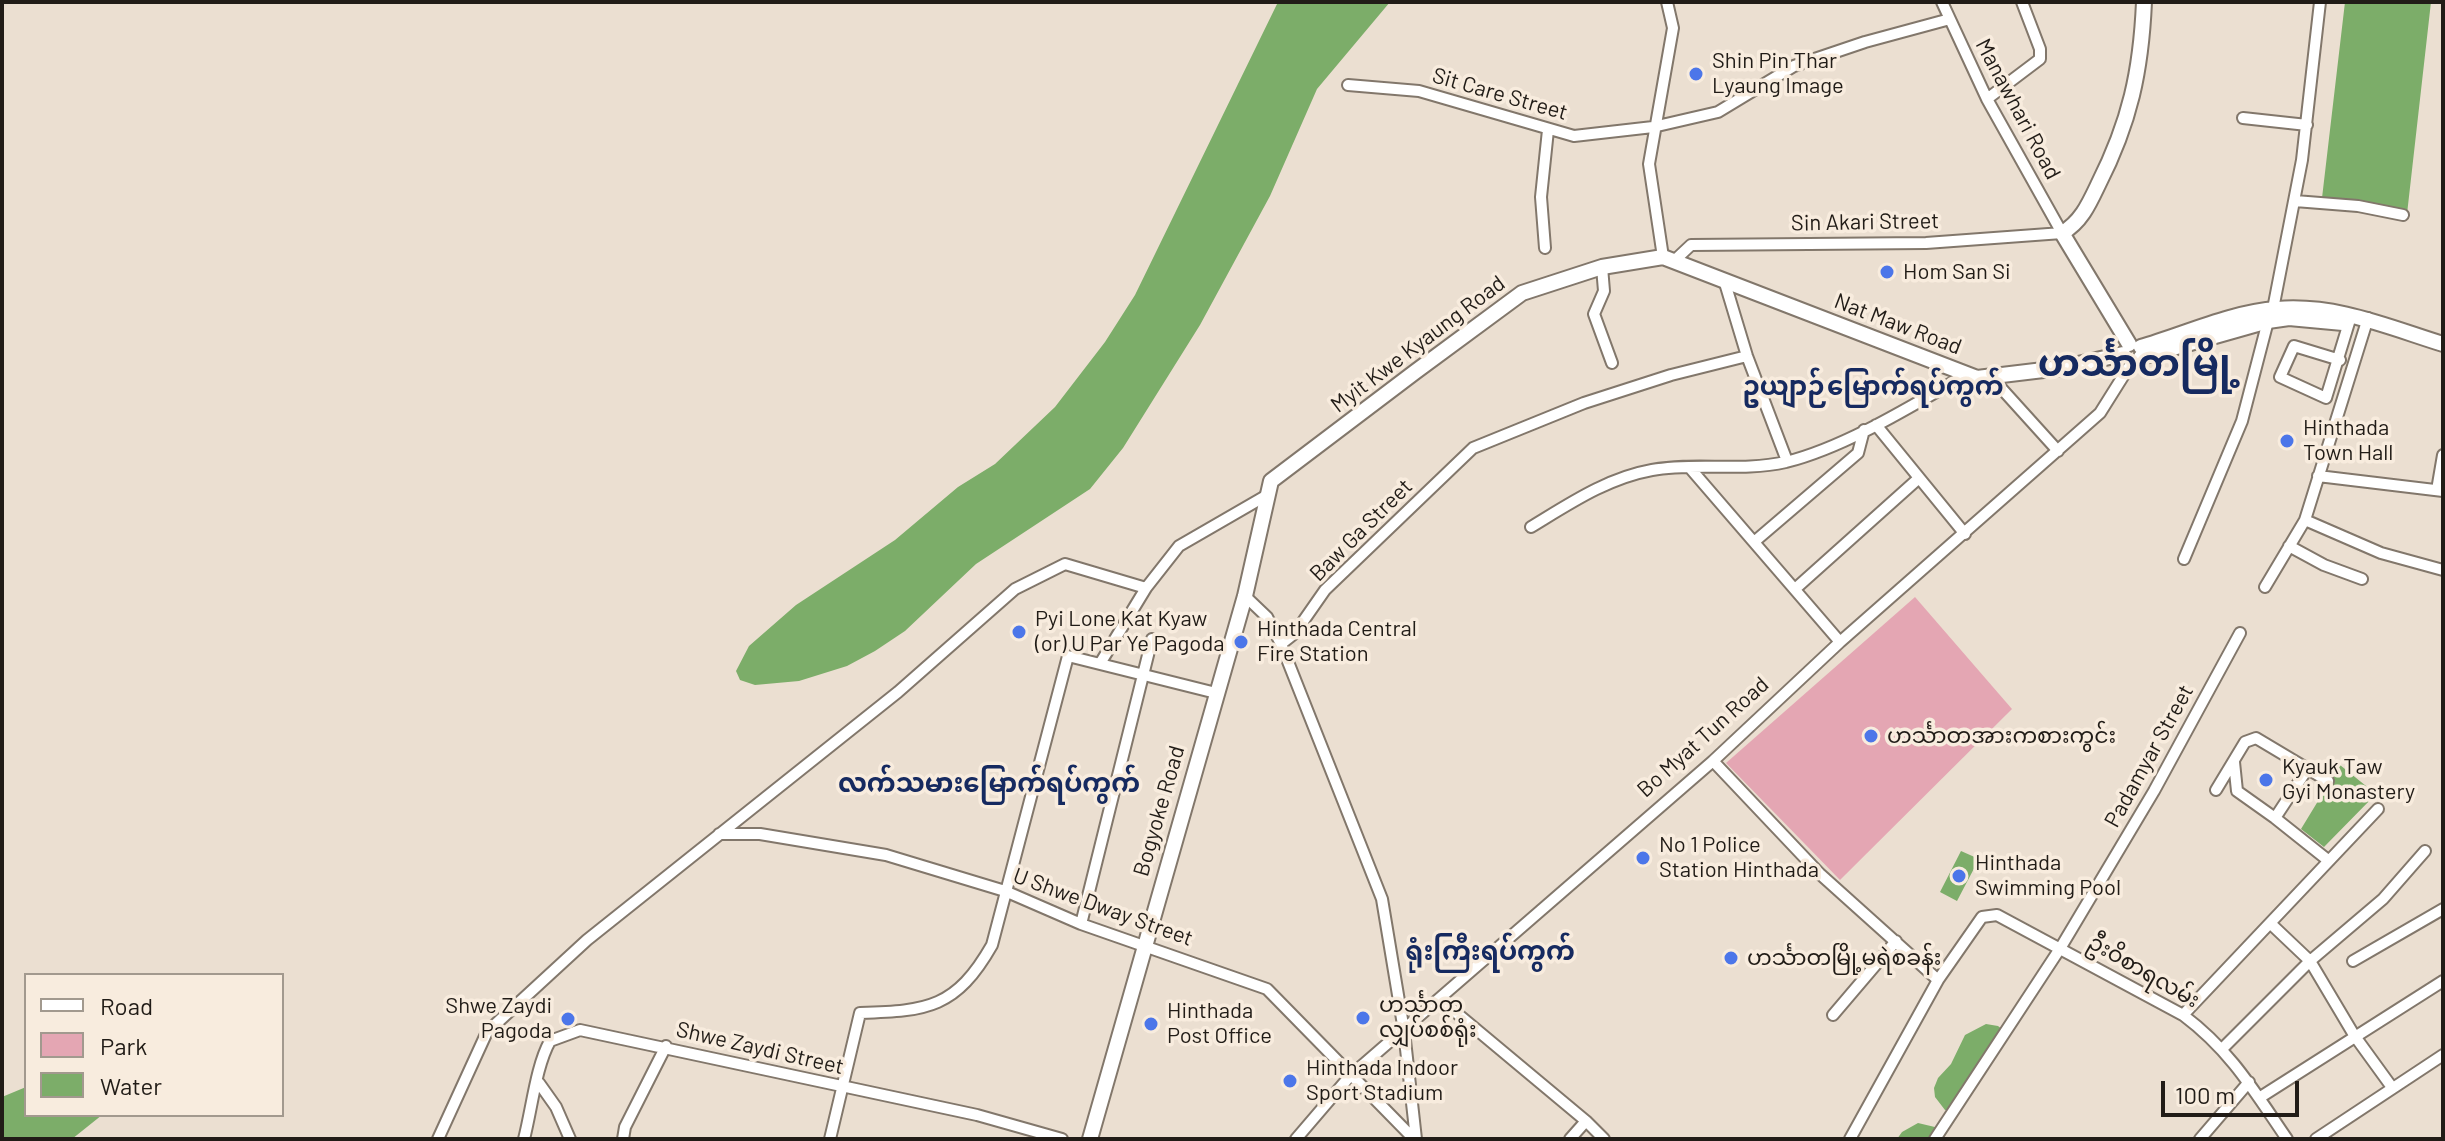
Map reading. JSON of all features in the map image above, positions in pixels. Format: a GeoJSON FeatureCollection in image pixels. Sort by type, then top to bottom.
{"type":"FeatureCollection","features":[{"type":"Feature","properties":{"kind":"main road"},"geometry":{"type":"LineString","coordinates":[[2133,353],[2068,229],[2125,129],[2140,68],[2144,2]]}},
{"type":"Feature","properties":{"kind":"main road","name":"Myit Kwe Kyaung Road"},"geometry":{"type":"LineString","coordinates":[[1269,494],[1271,481],[1522,293],[1602,267],[1669,259]]}},
{"type":"Feature","properties":{"kind":"main road","name":"Nat Maw Road"},"geometry":{"type":"LineString","coordinates":[[1669,259],[1967,374],[1992,378],[2133,353],[2271,315],[2313,309],[2443,344]]}},
{"type":"Feature","properties":{"kind":"main road","name":"Nat Maw Road"},"geometry":{"type":"LineString","coordinates":[[2403,335],[2443,352]]}},
{"type":"Feature","properties":{"kind":"main road","name":"Bogyoke Road"},"geometry":{"type":"LineString","coordinates":[[1090,1139],[1245,596],[1269,494]]}},
{"type":"Feature","properties":{"kind":"street"},"geometry":{"type":"LineString","coordinates":[[1667,2],[1673,28],[1665,86],[1653,127],[1649,164],[1669,259]]}},
{"type":"Feature","properties":{"kind":"street","name":"Manawhari Road"},"geometry":{"type":"LineString","coordinates":[[1942,2],[1987,99],[2068,229]]}},
{"type":"Feature","properties":{"kind":"street"},"geometry":{"type":"LineString","coordinates":[[1987,99],[2040,59],[2040,49],[2022,2]]}},
{"type":"Feature","properties":{"kind":"street"},"geometry":{"type":"LineString","coordinates":[[2184,559],[2242,421],[2271,315],[2307,125],[2320,2]]}},
{"type":"Feature","properties":{"kind":"street","name":"Sit Care Street"},"geometry":{"type":"LineString","coordinates":[[1348,85],[1419,91],[1574,136],[1653,127],[1718,112],[1794,66],[1865,42],[1950,19]]}},
{"type":"Feature","properties":{"kind":"street"},"geometry":{"type":"LineString","coordinates":[[2243,118],[2307,125]]}},
{"type":"Feature","properties":{"kind":"street"},"geometry":{"type":"LineString","coordinates":[[1545,248],[1541,197],[1548,130]]}},
{"type":"Feature","properties":{"kind":"street"},"geometry":{"type":"LineString","coordinates":[[2295,201],[2358,206],[2403,215]]}},
{"type":"Feature","properties":{"kind":"street","name":"Sin Akari Street"},"geometry":{"type":"LineString","coordinates":[[1669,259],[1691,245],[1926,243],[2068,229]]}},
{"type":"Feature","properties":{"kind":"street"},"geometry":{"type":"LineString","coordinates":[[1602,267],[1604,291],[1594,314],[1612,363]]}},
{"type":"Feature","properties":{"kind":"street"},"geometry":{"type":"LineString","coordinates":[[1725,283],[1747,356],[1787,461]]}},
{"type":"Feature","properties":{"kind":"street"},"geometry":{"type":"LineString","coordinates":[[2340,360],[2294,346],[2280,377],[2326,398],[2359,322]]}},
{"type":"Feature","properties":{"kind":"street"},"geometry":{"type":"LineString","coordinates":[[2265,587],[2305,520],[2359,322]]}},
{"type":"Feature","properties":{"kind":"street","name":"Bo Myat Tun Road"},"geometry":{"type":"LineString","coordinates":[[1296,1139],[1350,1076],[1713,761],[1840,642],[2100,413],[2133,353]]}},
{"type":"Feature","properties":{"kind":"street","name":"Baw Ga Street"},"geometry":{"type":"LineString","coordinates":[[1281,644],[1295,633],[1325,590],[1473,448],[1584,403],[1671,375],[1747,356]]}},
{"type":"Feature","properties":{"kind":"street"},"geometry":{"type":"LineString","coordinates":[[1531,527],[1581,496],[1652,470],[1729,470],[1787,461],[1876,425],[1967,374]]}},
{"type":"Feature","properties":{"kind":"street"},"geometry":{"type":"LineString","coordinates":[[1992,378],[2058,451]]}},
{"type":"Feature","properties":{"kind":"street"},"geometry":{"type":"LineString","coordinates":[[1876,425],[1965,534]]}},
{"type":"Feature","properties":{"kind":"street"},"geometry":{"type":"LineString","coordinates":[[1754,542],[1858,453],[1864,430]]}},
{"type":"Feature","properties":{"kind":"street"},"geometry":{"type":"LineString","coordinates":[[2318,476],[2440,490],[2443,455]]}},
{"type":"Feature","properties":{"kind":"street"},"geometry":{"type":"LineString","coordinates":[[1690,468],[1840,642]]}},
{"type":"Feature","properties":{"kind":"street"},"geometry":{"type":"LineString","coordinates":[[1795,589],[1919,478]]}},
{"type":"Feature","properties":{"kind":"street"},"geometry":{"type":"LineString","coordinates":[[1101,662],[1146,588],[1179,546],[1269,494]]}},
{"type":"Feature","properties":{"kind":"street"},"geometry":{"type":"LineString","coordinates":[[2305,520],[2381,553],[2443,570]]}},
{"type":"Feature","properties":{"kind":"street"},"geometry":{"type":"LineString","coordinates":[[2289,546],[2324,565],[2362,579]]}},
{"type":"Feature","properties":{"kind":"street"},"geometry":{"type":"LineString","coordinates":[[438,1139],[487,1032],[587,940],[898,692],[1015,589],[1065,564],[1146,588]]}},
{"type":"Feature","properties":{"kind":"street"},"geometry":{"type":"LineString","coordinates":[[1245,596],[1267,617],[1281,644],[1382,899],[1404,1031],[1415,1139]]}},
{"type":"Feature","properties":{"kind":"street","name":"Padamyar Street"},"geometry":{"type":"LineString","coordinates":[[1935,1139],[2061,947],[2154,791],[2240,633]]}},
{"type":"Feature","properties":{"kind":"street"},"geometry":{"type":"LineString","coordinates":[[1081,924],[1152,639]]}},
{"type":"Feature","properties":{"kind":"street"},"geometry":{"type":"LineString","coordinates":[[830,1139],[839,1088],[860,1013],[915,1012],[939,1003],[959,989],[978,969],[992,945],[1068,656],[1216,693]]}},
{"type":"Feature","properties":{"kind":"street"},"geometry":{"type":"LineString","coordinates":[[2216,790],[2245,742],[2256,738],[2328,781]]}},
{"type":"Feature","properties":{"kind":"street"},"geometry":{"type":"LineString","coordinates":[[2234,760],[2237,791],[2329,861]]}},
{"type":"Feature","properties":{"kind":"street"},"geometry":{"type":"LineString","coordinates":[[1713,761],[1820,874],[1938,980],[1850,1139]]}},
{"type":"Feature","properties":{"kind":"street"},"geometry":{"type":"LineString","coordinates":[[2275,818],[2308,768]]}},
{"type":"Feature","properties":{"kind":"street"},"geometry":{"type":"LineString","coordinates":[[2183,1015],[2378,809]]}},
{"type":"Feature","properties":{"kind":"street","name":"U Shwe Dway Street"},"geometry":{"type":"LineString","coordinates":[[717,834],[760,834],[823,842],[886,855],[1005,891],[1081,924],[1267,989],[1415,1139]]}},
{"type":"Feature","properties":{"kind":"street"},"geometry":{"type":"LineString","coordinates":[[2223,1048],[2310,961],[2383,899],[2425,851]]}},
{"type":"Feature","properties":{"kind":"street"},"geometry":{"type":"LineString","coordinates":[[2353,961],[2443,909]]}},
{"type":"Feature","properties":{"kind":"street","name":"ဦးဝိစာရလမ်း"},"geometry":{"type":"LineString","coordinates":[[1938,980],[1982,917],[1997,915],[2183,1015],[2223,1048],[2287,1139]]}},
{"type":"Feature","properties":{"kind":"street"},"geometry":{"type":"LineString","coordinates":[[2271,924],[2310,961],[2354,1035],[2391,1086]]}},
{"type":"Feature","properties":{"kind":"street"},"geometry":{"type":"LineString","coordinates":[[1833,1015],[1896,941]]}},
{"type":"Feature","properties":{"kind":"street"},"geometry":{"type":"LineString","coordinates":[[2259,1098],[2443,981]]}},
{"type":"Feature","properties":{"kind":"street"},"geometry":{"type":"LineString","coordinates":[[1441,1000],[1604,1139]]}},
{"type":"Feature","properties":{"kind":"street","name":"Shwe Zaydi Street"},"geometry":{"type":"LineString","coordinates":[[524,1139],[539,1083],[539,1062],[550,1041],[580,1030],[666,1046],[839,1088],[977,1115],[1062,1139]]}},
{"type":"Feature","properties":{"kind":"street"},"geometry":{"type":"LineString","coordinates":[[623,1139],[625,1127],[666,1046]]}},
{"type":"Feature","properties":{"kind":"street"},"geometry":{"type":"LineString","coordinates":[[2316,1139],[2391,1086],[2443,1055]]}},
{"type":"Feature","properties":{"kind":"street"},"geometry":{"type":"LineString","coordinates":[[2200,1139],[2249,1082]]}},
{"type":"Feature","properties":{"kind":"street"},"geometry":{"type":"LineString","coordinates":[[539,1083],[556,1107],[570,1139]]}},
{"type":"Feature","properties":{"kind":"street"},"geometry":{"type":"LineString","coordinates":[[1570,1139],[1586,1121]]}},
{"type":"Feature","properties":{"kind":"green space","name":"ဟင်္သာတအားကစားကွင်း"},"geometry":{"type":"Polygon","coordinates":[[[1915,597],[2012,709],[1840,880],[1726,763],[1915,597]]]}},
{"type":"Feature","properties":{"kind":"water"},"geometry":{"type":"Polygon","coordinates":[[[1278,2],[1390,2],[1317,89],[1270,196],[1200,325],[1123,448],[1090,489],[976,564],[905,631],[875,651],[847,666],[799,681],[755,685],[740,680],[736,671],[749,646],[796,605],[895,540],[958,487],[995,464],[1055,407],[1105,342],[1135,295],[1278,2]]]}},
{"type":"Feature","properties":{"kind":"water"},"geometry":{"type":"Polygon","coordinates":[[[2345,2],[2431,2],[2407,214],[2322,198],[2345,2]]]}},
{"type":"Feature","properties":{"kind":"water"},"geometry":{"type":"Polygon","coordinates":[[[2340,765],[2376,794],[2324,847],[2301,829],[2340,765]]]}},
{"type":"Feature","properties":{"kind":"water","name":"Hinthada Swimming Pool"},"geometry":{"type":"Polygon","coordinates":[[[1961,851],[1979,859],[1957,901],[1940,892],[1961,851]]]}},
{"type":"Feature","properties":{"kind":"water"},"geometry":{"type":"Polygon","coordinates":[[[1986,1024],[1998,1026],[2009,1035],[1958,1111],[1945,1110],[1935,1097],[1938,1078],[1951,1064],[1965,1035],[1986,1024]]]}},
{"type":"Feature","properties":{"kind":"water"},"geometry":{"type":"Polygon","coordinates":[[[24,1088],[24,1117],[100,1117],[72,1139],[2,1139],[2,1097],[24,1088]]]}},
{"type":"Feature","properties":{"kind":"water"},"geometry":{"type":"Polygon","coordinates":[[[1918,1123],[1939,1128],[1939,1139],[1897,1139],[1902,1132],[1918,1123]]]}},
{"type":"Feature","properties":{"kind":"place","name":"Shin Pin Thar Lyaung Image"},"geometry":{"type":"Point","coordinates":[1696,74]}},
{"type":"Feature","properties":{"kind":"place","name":"Hom San Si"},"geometry":{"type":"Point","coordinates":[1887,272]}},
{"type":"Feature","properties":{"kind":"place","name":"Hinthada Town Hall"},"geometry":{"type":"Point","coordinates":[2287,441]}},
{"type":"Feature","properties":{"kind":"place","name":"Pyi Lone Kat Kyaw (or) U Par Ye Pagoda"},"geometry":{"type":"Point","coordinates":[1019,632]}},
{"type":"Feature","properties":{"kind":"place","name":"Hinthada Central Fire Station"},"geometry":{"type":"Point","coordinates":[1241,642]}},
{"type":"Feature","properties":{"kind":"place","name":"ဟင်္သာတအားကစားကွင်း"},"geometry":{"type":"Point","coordinates":[1871,736]}},
{"type":"Feature","properties":{"kind":"place","name":"Kyauk Taw Gyi Monastery"},"geometry":{"type":"Point","coordinates":[2266,780]}},
{"type":"Feature","properties":{"kind":"place","name":"No 1 Police Station Hinthada"},"geometry":{"type":"Point","coordinates":[1643,858]}},
{"type":"Feature","properties":{"kind":"place","name":"Hinthada Swimming Pool"},"geometry":{"type":"Point","coordinates":[1959,876]}},
{"type":"Feature","properties":{"kind":"place","name":"ဟင်္သာတမြို့မရဲစခန်း"},"geometry":{"type":"Point","coordinates":[1731,958]}},
{"type":"Feature","properties":{"kind":"place","name":"ဟင်္သာတ လျှပ်စစ်ရုံး"},"geometry":{"type":"Point","coordinates":[1363,1018]}},
{"type":"Feature","properties":{"kind":"place","name":"Shwe Zaydi Pagoda"},"geometry":{"type":"Point","coordinates":[568,1019]}},
{"type":"Feature","properties":{"kind":"place","name":"Hinthada Post Office"},"geometry":{"type":"Point","coordinates":[1151,1024]}},
{"type":"Feature","properties":{"kind":"place","name":"Hinthada Indoor Sport Stadium"},"geometry":{"type":"Point","coordinates":[1290,1081]}},
{"type":"Feature","properties":{"kind":"district","name":"ဟင်္သာတမြို့"},"geometry":{"type":"Point","coordinates":[2139,363]}},
{"type":"Feature","properties":{"kind":"district","name":"ဥယျာဉ်မြောက်ရပ်ကွက်"},"geometry":{"type":"Point","coordinates":[1873,386]}},
{"type":"Feature","properties":{"kind":"district","name":"လက်သမားမြောက်ရပ်ကွက်"},"geometry":{"type":"Point","coordinates":[989,783]}},
{"type":"Feature","properties":{"kind":"district","name":"ရုံးကြီးရပ်ကွက်"},"geometry":{"type":"Point","coordinates":[1490,951]}}]}
